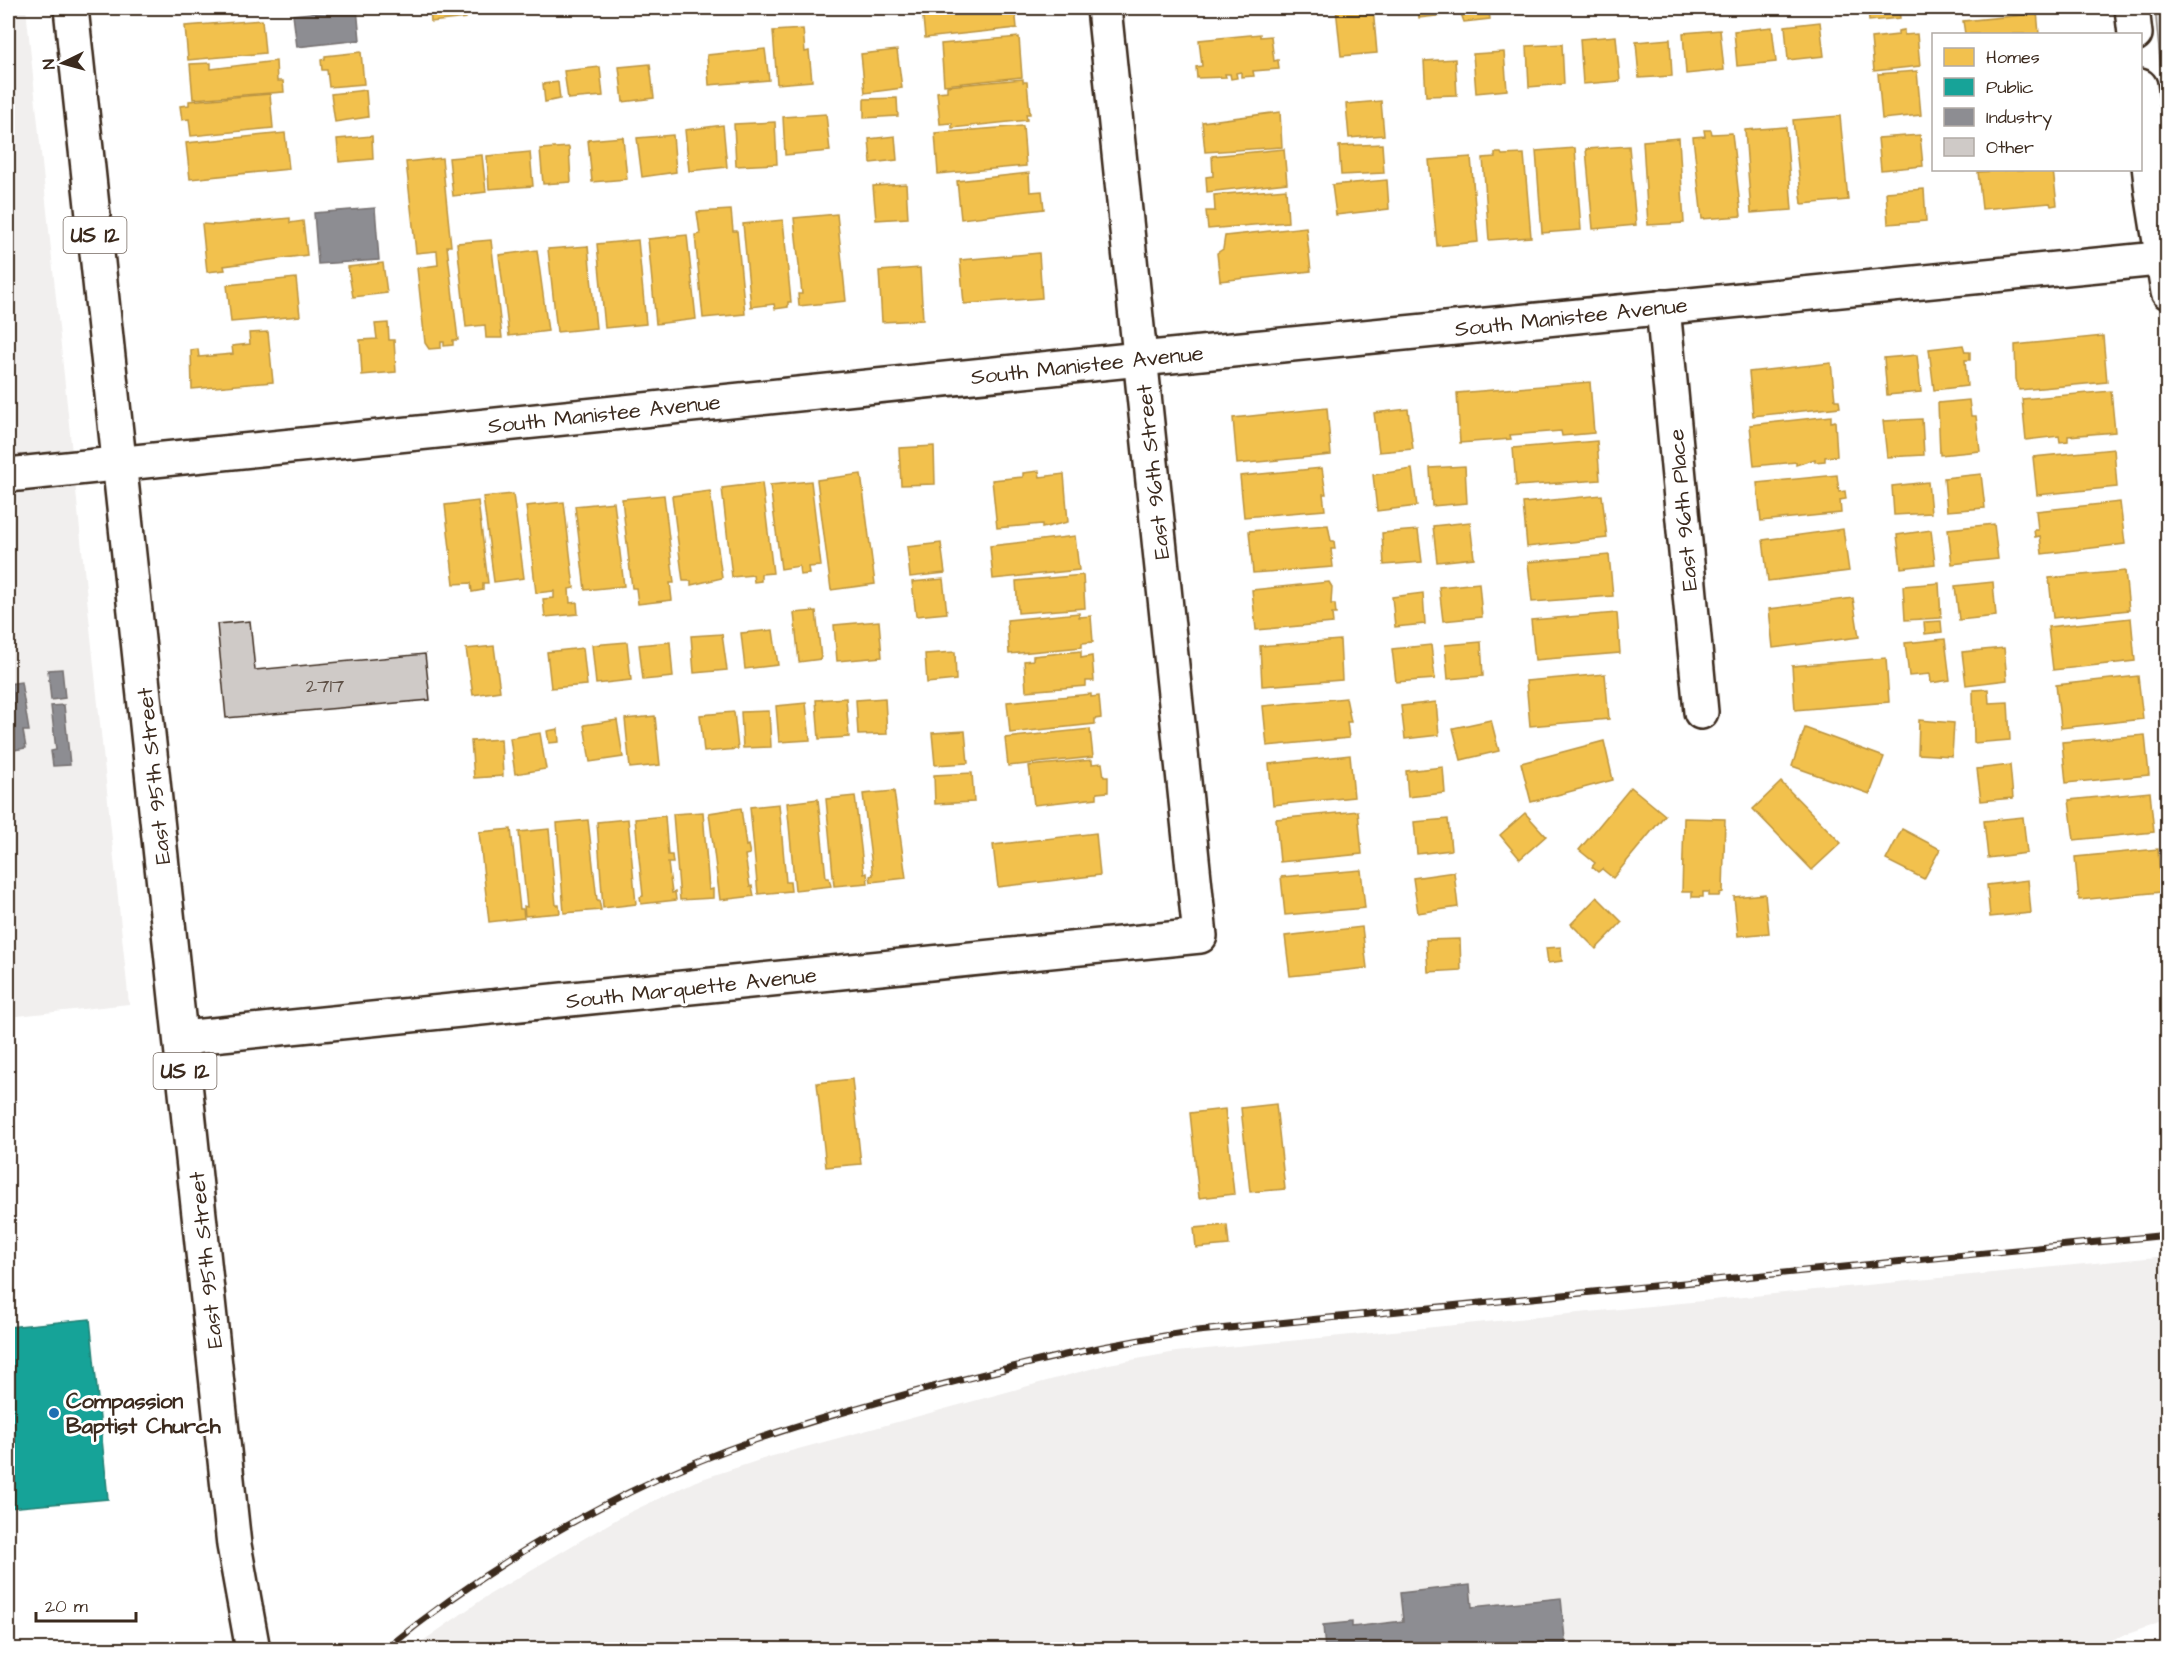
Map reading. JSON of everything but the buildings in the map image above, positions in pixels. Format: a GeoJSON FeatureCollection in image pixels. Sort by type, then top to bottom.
{"type":"FeatureCollection","features":[{"type":"Feature","properties":{"kind":"street","name":"East 95th Street"},"geometry":{"type":"LineString","coordinates":[[70,8],[182,1038],[234,1545],[253,1650]]}},
{"type":"Feature","properties":{"kind":"street","name":"East 96th Street"},"geometry":{"type":"LineString","coordinates":[[1104,8],[1200,936]]}},
{"type":"Feature","properties":{"kind":"street"},"geometry":{"type":"LineString","coordinates":[[2132,8],[2135,33]]}},
{"type":"Feature","properties":{"kind":"street"},"geometry":{"type":"LineString","coordinates":[[2142,104],[2152,192],[2166,258],[2168,292]]}},
{"type":"Feature","properties":{"kind":"street","name":"South Manistee Avenue"},"geometry":{"type":"LineString","coordinates":[[8,474],[1140,358],[2166,258]]}},
{"type":"Feature","properties":{"kind":"street","name":"East 96th Place"},"geometry":{"type":"LineString","coordinates":[[1663,307],[1701,712]]}},
{"type":"Feature","properties":{"kind":"street","name":"South Marquette Avenue"},"geometry":{"type":"LineString","coordinates":[[182,1038],[1200,936]]}},
{"type":"Feature","properties":{"kind":"street","name":"East 95th Street"},"geometry":{"type":"LineString","coordinates":[[234,1545],[236,1650]]}},
{"type":"Feature","properties":{"kind":"shaded area"},"geometry":{"type":"Polygon","coordinates":[[[8,8],[26,8],[129,1004],[8,1017],[8,8]]]}},
{"type":"Feature","properties":{"kind":"shaded area"},"geometry":{"type":"Polygon","coordinates":[[[2155,8],[2167,8],[2167,132],[2155,8]]]}},
{"type":"Feature","properties":{"kind":"shaded area"},"geometry":{"type":"Polygon","coordinates":[[[2167,1256],[2167,1620],[2086,1649],[410,1650],[487,1596],[622,1516],[696,1481],[769,1457],[1109,1364],[1176,1352],[2167,1256]]]}},
{"type":"Feature","properties":{"kind":"railway"},"geometry":{"type":"LineString","coordinates":[[385,1650],[425,1618],[512,1558],[605,1504],[653,1481],[701,1460],[797,1426],[917,1391],[1037,1361],[1132,1341],[1198,1331],[2168,1235]]}},
{"type":"Feature","properties":{"kind":"place","name":"Compassion Baptist Church"},"geometry":{"type":"Point","coordinates":[54,1413]}}]}
